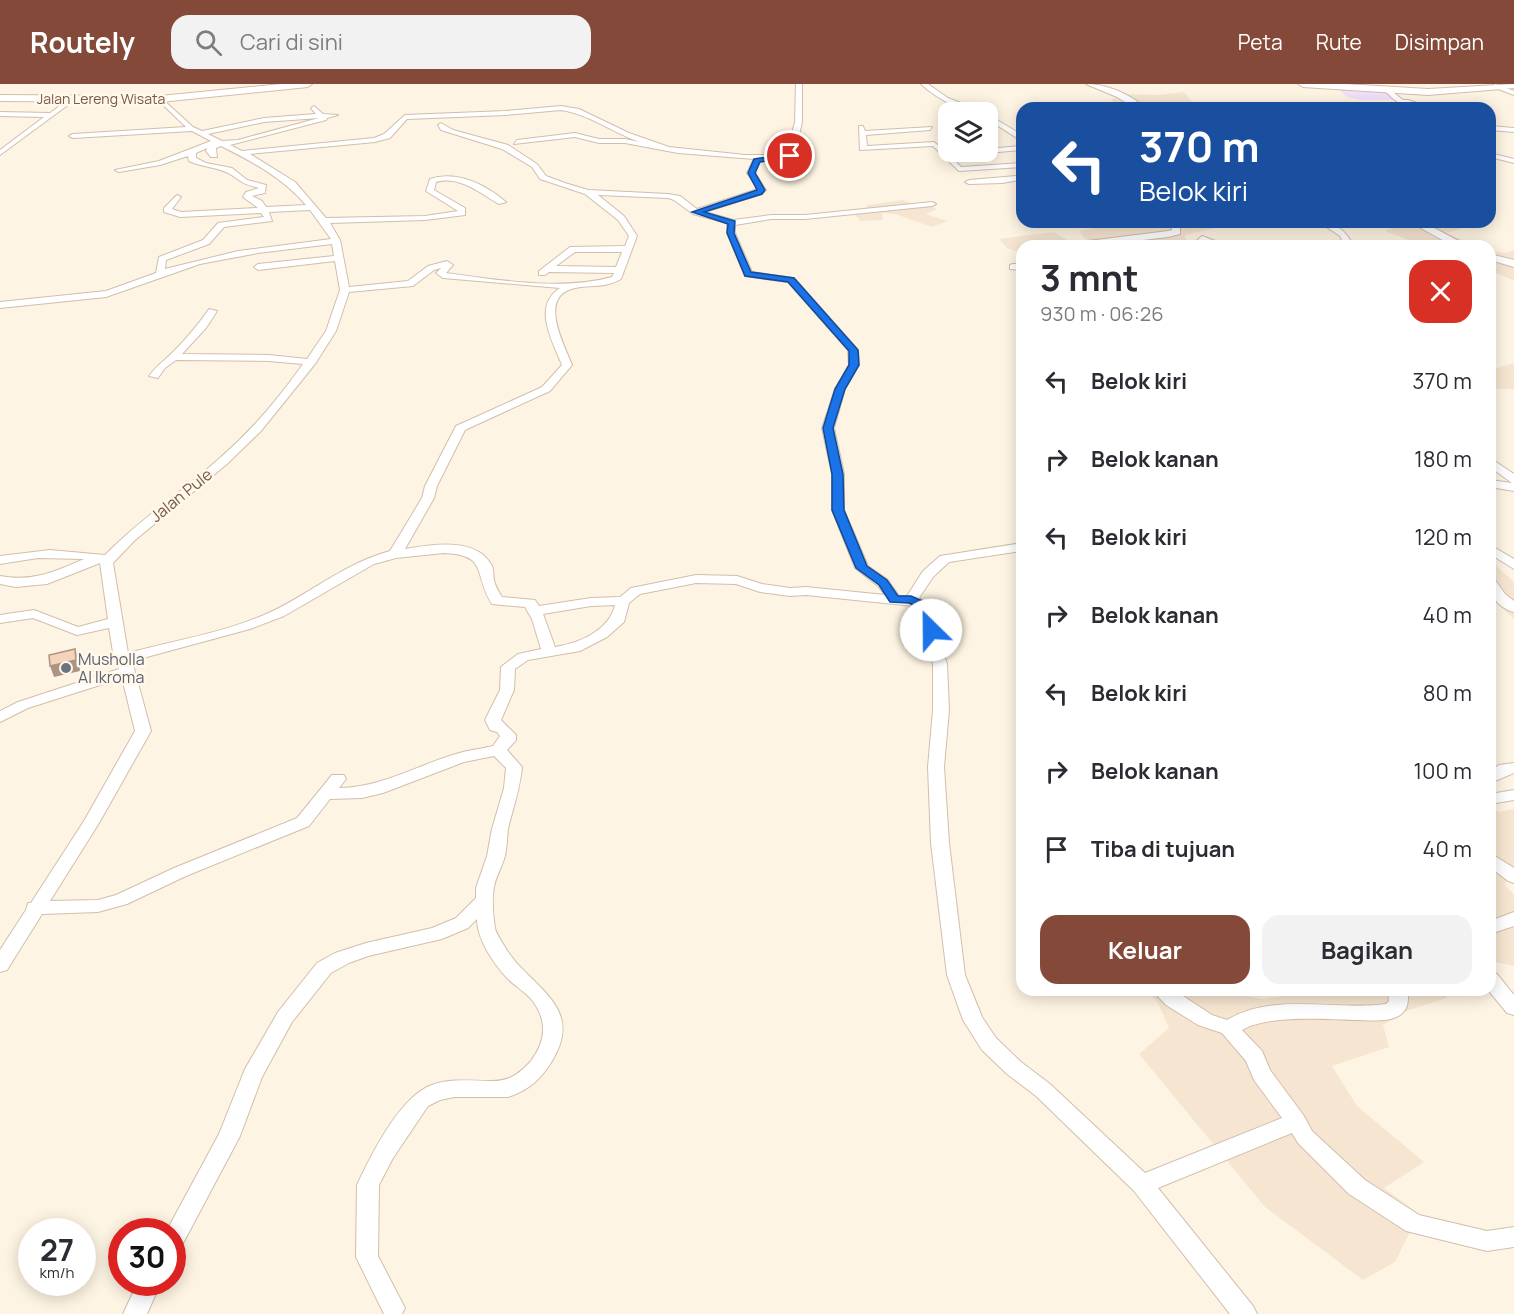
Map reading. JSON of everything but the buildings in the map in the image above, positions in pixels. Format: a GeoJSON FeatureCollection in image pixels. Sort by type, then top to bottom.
{"type":"FeatureCollection","features":[{"type":"Feature","properties":{"kind":"main road","name":"Jalan Lereng Wisata"},"geometry":{"type":"LineString","coordinates":[[0,98],[160,99],[308,84]]}},
{"type":"Feature","properties":{"kind":"main road"},"geometry":{"type":"LineString","coordinates":[[1303,84],[1439,92],[1514,85]]}},
{"type":"Feature","properties":{"kind":"street"},"geometry":{"type":"LineString","coordinates":[[696,212],[759,192],[762,190],[751,173],[757,160],[791,155],[792,139],[798,128],[800,112],[799,84]]}},
{"type":"Feature","properties":{"kind":"street"},"geometry":{"type":"LineString","coordinates":[[924,84],[954,102]]}},
{"type":"Feature","properties":{"kind":"street"},"geometry":{"type":"LineString","coordinates":[[1090,84],[1120,95],[1131,102]]}},
{"type":"Feature","properties":{"kind":"street"},"geometry":{"type":"LineString","coordinates":[[1495,87],[1514,93]]}},
{"type":"Feature","properties":{"kind":"street"},"geometry":{"type":"LineString","coordinates":[[1387,90],[1404,102]]}},
{"type":"Feature","properties":{"kind":"street"},"geometry":{"type":"LineString","coordinates":[[0,153],[73,99]]}},
{"type":"Feature","properties":{"kind":"street","name":"Jalan Pule"},"geometry":{"type":"LineString","coordinates":[[103,560],[224,461],[257,429],[311,362],[331,331],[345,290],[336,241],[324,221],[292,184],[241,153],[196,131],[160,99]]}},
{"type":"Feature","properties":{"kind":"street"},"geometry":{"type":"LineString","coordinates":[[1400,100],[1407,102]]}},
{"type":"Feature","properties":{"kind":"street"},"geometry":{"type":"LineString","coordinates":[[314,108],[323,117]]}},
{"type":"Feature","properties":{"kind":"street"},"geometry":{"type":"LineString","coordinates":[[241,153],[375,140],[392,133],[405,117],[506,113],[561,108],[577,110],[626,135],[665,147],[664,149]]}},
{"type":"Feature","properties":{"kind":"street"},"geometry":{"type":"LineString","coordinates":[[1,118],[53,115]]}},
{"type":"Feature","properties":{"kind":"street"},"geometry":{"type":"LineString","coordinates":[[73,136],[196,131],[264,120],[335,115]]}},
{"type":"Feature","properties":{"kind":"street"},"geometry":{"type":"LineString","coordinates":[[119,170],[160,163],[219,142],[254,138],[324,119],[323,117]]}},
{"type":"Feature","properties":{"kind":"street"},"geometry":{"type":"LineString","coordinates":[[899,124],[906,130]]}},
{"type":"Feature","properties":{"kind":"street"},"geometry":{"type":"LineString","coordinates":[[345,290],[410,284],[431,268],[447,264],[449,265],[441,273],[442,275],[519,283],[574,284],[609,282],[616,279],[633,236],[632,229],[608,205],[588,192],[546,178],[539,174],[536,166],[505,147],[442,129],[441,125]]}},
{"type":"Feature","properties":{"kind":"street"},"geometry":{"type":"LineString","coordinates":[[998,125],[1016,138]]}},
{"type":"Feature","properties":{"kind":"street"},"geometry":{"type":"LineString","coordinates":[[928,126],[939,135],[863,133],[879,129],[906,130],[928,126]]}},
{"type":"Feature","properties":{"kind":"street"},"geometry":{"type":"LineString","coordinates":[[1496,128],[1514,130]]}},
{"type":"Feature","properties":{"kind":"street"},"geometry":{"type":"LineString","coordinates":[[863,133],[863,148],[938,145]]}},
{"type":"Feature","properties":{"kind":"street"},"geometry":{"type":"LineString","coordinates":[[517,142],[575,135],[599,141],[625,141],[664,149],[764,158]]}},
{"type":"Feature","properties":{"kind":"street"},"geometry":{"type":"LineString","coordinates":[[1006,140],[1016,139]]}},
{"type":"Feature","properties":{"kind":"street"},"geometry":{"type":"LineString","coordinates":[[214,155],[210,151],[214,150],[212,147],[219,142]]}},
{"type":"Feature","properties":{"kind":"street"},"geometry":{"type":"LineString","coordinates":[[935,145],[938,149]]}},
{"type":"Feature","properties":{"kind":"street"},"geometry":{"type":"LineString","coordinates":[[998,150],[1016,149]]}},
{"type":"Feature","properties":{"kind":"street"},"geometry":{"type":"LineString","coordinates":[[192,152],[192,159],[196,162],[229,170],[238,178]]}},
{"type":"Feature","properties":{"kind":"street"},"geometry":{"type":"LineString","coordinates":[[998,158],[1016,156]]}},
{"type":"Feature","properties":{"kind":"street"},"geometry":{"type":"LineString","coordinates":[[1496,156],[1514,161]]}},
{"type":"Feature","properties":{"kind":"street"},"geometry":{"type":"LineString","coordinates":[[952,162],[959,169],[1016,166]]}},
{"type":"Feature","properties":{"kind":"street"},"geometry":{"type":"LineString","coordinates":[[1002,167],[1016,176]]}},
{"type":"Feature","properties":{"kind":"street"},"geometry":{"type":"LineString","coordinates":[[160,274],[162,259],[206,242],[221,225],[268,220],[269,217],[259,202],[247,197],[249,194],[262,191],[263,187],[238,178],[214,176]]}},
{"type":"Feature","properties":{"kind":"street"},"geometry":{"type":"LineString","coordinates":[[324,221],[425,218],[462,213],[462,210],[432,194],[430,190],[433,181],[443,176],[459,177],[502,202]]}},
{"type":"Feature","properties":{"kind":"street"},"geometry":{"type":"LineString","coordinates":[[969,182],[1002,181],[1016,178]]}},
{"type":"Feature","properties":{"kind":"street"},"geometry":{"type":"LineString","coordinates":[[588,192],[668,196],[677,198],[696,212],[732,222],[932,204]]}},
{"type":"Feature","properties":{"kind":"street"},"geometry":{"type":"LineString","coordinates":[[177,197],[167,210],[180,215],[312,207]]}},
{"type":"Feature","properties":{"kind":"street"},"geometry":{"type":"LineString","coordinates":[[732,222],[730,233],[748,274],[791,280],[853,350],[854,365],[840,389],[828,428],[838,474],[838,510],[862,568],[903,599],[923,608],[940,664],[942,710],[936,767],[940,843],[956,975],[973,1020],[989,1044],[1148,1182],[1195,1254],[1245,1314]]}},
{"type":"Feature","properties":{"kind":"street"},"geometry":{"type":"LineString","coordinates":[[1120,240],[1168,234],[1177,232],[1176,228]]}},
{"type":"Feature","properties":{"kind":"street"},"geometry":{"type":"LineString","coordinates":[[1333,228],[1343,234],[1346,240]]}},
{"type":"Feature","properties":{"kind":"street"},"geometry":{"type":"LineString","coordinates":[[1426,228],[1450,240]]}},
{"type":"Feature","properties":{"kind":"street"},"geometry":{"type":"LineString","coordinates":[[0,305],[106,294],[122,290],[160,274],[254,251],[336,241]]}},
{"type":"Feature","properties":{"kind":"street"},"geometry":{"type":"LineString","coordinates":[[619,270],[545,271],[573,249],[629,249]]}},
{"type":"Feature","properties":{"kind":"street"},"geometry":{"type":"LineString","coordinates":[[258,267],[339,258]]}},
{"type":"Feature","properties":{"kind":"street"},"geometry":{"type":"LineString","coordinates":[[559,259],[623,260]]}},
{"type":"Feature","properties":{"kind":"street"},"geometry":{"type":"LineString","coordinates":[[1496,259],[1514,264]]}},
{"type":"Feature","properties":{"kind":"street"},"geometry":{"type":"LineString","coordinates":[[396,554],[428,498],[431,486],[460,429],[546,389],[567,365],[549,313],[550,302],[555,296],[574,284]]}},
{"type":"Feature","properties":{"kind":"street"},"geometry":{"type":"LineString","coordinates":[[154,376],[161,366],[174,357],[203,326],[212,311]]}},
{"type":"Feature","properties":{"kind":"street"},"geometry":{"type":"LineString","coordinates":[[174,357],[269,358],[311,362]]}},
{"type":"Feature","properties":{"kind":"street"},"geometry":{"type":"LineString","coordinates":[[1496,466],[1514,480]]}},
{"type":"Feature","properties":{"kind":"street"},"geometry":{"type":"LineString","coordinates":[[1496,485],[1514,487]]}},
{"type":"Feature","properties":{"kind":"street"},"geometry":{"type":"LineString","coordinates":[[0,717],[23,705],[126,665],[279,613],[369,561],[396,554],[440,548],[457,549],[477,557],[485,566],[486,577],[497,601],[529,602],[535,610],[549,652]]}},
{"type":"Feature","properties":{"kind":"street"},"geometry":{"type":"LineString","coordinates":[[535,610],[591,602],[623,601],[636,591],[707,578],[736,580],[760,588],[790,592],[806,591],[903,599],[945,559],[957,555],[1016,548]]}},
{"type":"Feature","properties":{"kind":"street"},"geometry":{"type":"LineString","coordinates":[[0,560],[31,553],[103,560]]}},
{"type":"Feature","properties":{"kind":"street"},"geometry":{"type":"LineString","coordinates":[[1496,553],[1514,565]]}},
{"type":"Feature","properties":{"kind":"street"},"geometry":{"type":"LineString","coordinates":[[0,580],[16,583],[47,580],[103,560]]}},
{"type":"Feature","properties":{"kind":"street"},"geometry":{"type":"LineString","coordinates":[[0,965],[34,908],[91,823],[142,731],[126,665],[120,652],[103,560]]}},
{"type":"Feature","properties":{"kind":"street"},"geometry":{"type":"LineString","coordinates":[[1496,591],[1514,608]]}},
{"type":"Feature","properties":{"kind":"street"},"geometry":{"type":"LineString","coordinates":[[325,794],[362,793],[416,776],[460,758],[498,750],[508,740],[508,735],[502,728],[495,726],[493,720],[507,690],[508,667],[524,657],[575,648],[602,634],[619,619],[623,601]]}},
{"type":"Feature","properties":{"kind":"street"},"geometry":{"type":"LineString","coordinates":[[0,619],[34,614],[77,631],[96,628],[116,621]]}},
{"type":"Feature","properties":{"kind":"street"},"geometry":{"type":"LineString","coordinates":[[393,1308],[367,1257],[368,1185],[385,1152],[421,1100],[436,1092],[454,1089],[508,1089],[526,1080],[552,1044],[554,1023],[548,1010],[538,994],[515,974],[500,955],[486,929],[485,888],[496,856],[500,829],[512,788],[514,767],[498,750]]}},
{"type":"Feature","properties":{"kind":"street"},"geometry":{"type":"LineString","coordinates":[[1496,775],[1506,769],[1514,768]]}},
{"type":"Feature","properties":{"kind":"street"},"geometry":{"type":"LineString","coordinates":[[34,908],[98,906],[121,900],[180,872],[303,822],[338,779]]}},
{"type":"Feature","properties":{"kind":"street"},"geometry":{"type":"LineString","coordinates":[[1496,797],[1514,795]]}},
{"type":"Feature","properties":{"kind":"street"},"geometry":{"type":"LineString","coordinates":[[1496,864],[1514,877]]}},
{"type":"Feature","properties":{"kind":"street"},"geometry":{"type":"LineString","coordinates":[[185,1218],[229,1136],[252,1075],[285,1017],[324,968],[342,958],[366,950],[436,934],[462,923],[485,900]]}},
{"type":"Feature","properties":{"kind":"street"},"geometry":{"type":"LineString","coordinates":[[1496,926],[1514,919]]}},
{"type":"Feature","properties":{"kind":"street"},"geometry":{"type":"LineString","coordinates":[[1496,986],[1514,1008]]}},
{"type":"Feature","properties":{"kind":"street"},"geometry":{"type":"LineString","coordinates":[[1169,996],[1205,1020],[1229,1028],[1255,1058],[1261,1074],[1297,1122],[1305,1137],[1357,1187],[1414,1224],[1486,1240],[1514,1237]]}},
{"type":"Feature","properties":{"kind":"street"},"geometry":{"type":"LineString","coordinates":[[1229,1028],[1249,1016],[1317,1011],[1356,1014],[1390,1011],[1399,1004],[1398,996]]}},
{"type":"Feature","properties":{"kind":"street"},"geometry":{"type":"LineString","coordinates":[[1148,1182],[1177,1172],[1260,1134],[1297,1122]]}},
{"type":"Feature","properties":{"kind":"street"},"geometry":{"type":"LineString","coordinates":[[135,1314],[143,1296]]}},
{"type":"Feature","properties":{"kind":"shaded area"},"geometry":{"type":"Polygon","coordinates":[[[1337,88],[1385,91],[1397,100],[1361,100],[1347,97],[1337,88]]]}},
{"type":"Feature","properties":{"kind":"shaded area"},"geometry":{"type":"Polygon","coordinates":[[[1184,92],[1194,102],[1113,102],[1111,99],[1117,98],[1113,96],[1123,94],[1158,95],[1184,92]]]}},
{"type":"Feature","properties":{"kind":"shaded area"},"geometry":{"type":"Polygon","coordinates":[[[903,200],[912,204],[926,203],[937,209],[926,214],[947,221],[932,227],[895,214],[882,213],[883,220],[860,221],[855,214],[868,213],[867,205],[903,200]]]}},
{"type":"Feature","properties":{"kind":"shaded area"},"geometry":{"type":"Polygon","coordinates":[[[1095,228],[1214,228],[1185,235],[1186,240],[1088,240],[1079,231],[1095,228]]]}},
{"type":"Feature","properties":{"kind":"shaded area"},"geometry":{"type":"Polygon","coordinates":[[[1392,228],[1464,228],[1446,233],[1463,240],[1409,240],[1386,230],[1392,228]]]}},
{"type":"Feature","properties":{"kind":"shaded area"},"geometry":{"type":"Polygon","coordinates":[[[1054,232],[1067,240],[1016,240],[1016,251],[1007,248],[999,239],[1054,232]]]}},
{"type":"Feature","properties":{"kind":"shaded area"},"geometry":{"type":"Polygon","coordinates":[[[1514,250],[1514,281],[1496,273],[1496,252],[1506,253],[1514,250]]]}},
{"type":"Feature","properties":{"kind":"shaded area"},"geometry":{"type":"Polygon","coordinates":[[[1514,363],[1514,389],[1496,389],[1496,368],[1514,363]]]}},
{"type":"Feature","properties":{"kind":"shaded area"},"geometry":{"type":"Polygon","coordinates":[[[1496,566],[1514,582],[1514,619],[1496,602],[1496,566]]]}},
{"type":"Feature","properties":{"kind":"shaded area"},"geometry":{"type":"Polygon","coordinates":[[[1514,809],[1514,869],[1508,872],[1505,885],[1514,895],[1514,966],[1496,962],[1496,811],[1514,809]]]}},
{"type":"Feature","properties":{"kind":"shaded area"},"geometry":{"type":"Polygon","coordinates":[[[1150,996],[1246,996],[1263,999],[1285,996],[1447,996],[1447,998],[1409,1010],[1383,1025],[1389,1047],[1332,1066],[1357,1106],[1424,1162],[1384,1188],[1419,1214],[1395,1262],[1363,1280],[1265,1207],[1139,1054],[1169,1028],[1157,1001],[1150,996]]]}},
{"type":"Feature","properties":{"kind":"place","name":"Musholla Al Ikroma"},"geometry":{"type":"Point","coordinates":[66,668]}},
{"type":"Feature","properties":{"kind":"route"},"geometry":{"type":"LineString","coordinates":[[790,156],[757,160],[751,173],[762,190],[759,192],[696,212],[732,222],[730,233],[748,274],[791,280],[853,350],[854,365],[840,389],[828,428],[838,474],[838,510],[862,568],[883,583],[895,599],[911,600],[920,604],[931,630]]}}]}
